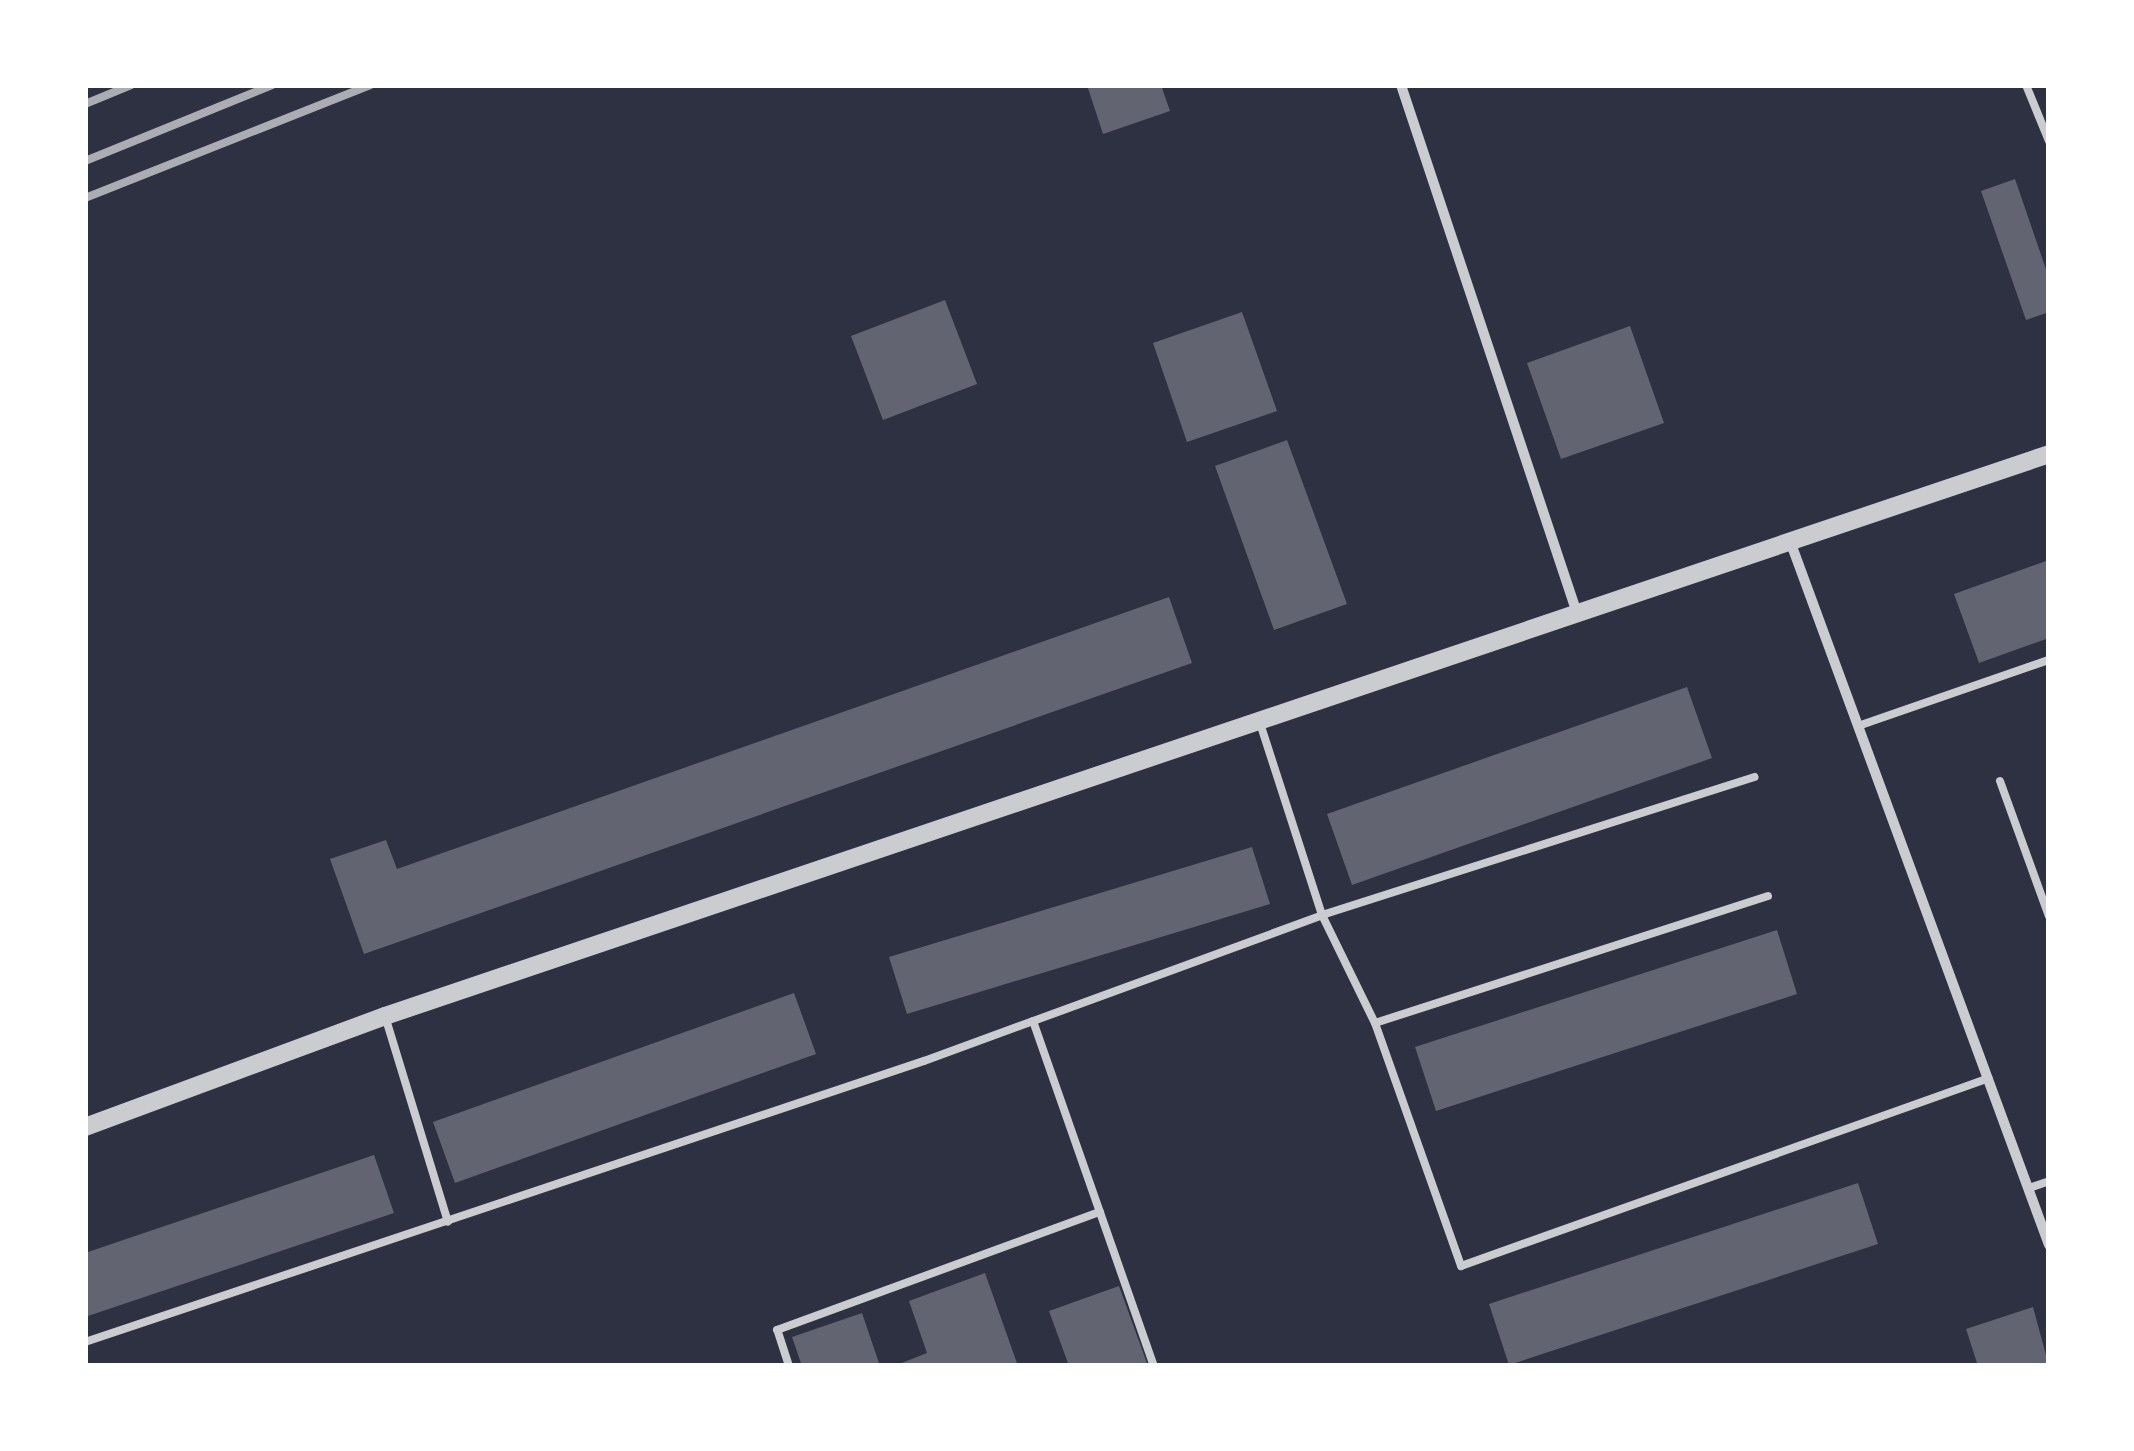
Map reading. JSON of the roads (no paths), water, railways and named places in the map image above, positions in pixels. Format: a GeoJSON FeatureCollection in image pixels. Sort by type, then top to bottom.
{"type":"FeatureCollection","features":[{"type":"Feature","properties":{"kind":"street"},"geometry":{"type":"LineString","coordinates":[[1401,85],[1577,613]]}},
{"type":"Feature","properties":{"kind":"street"},"geometry":{"type":"LineString","coordinates":[[85,1127],[385,1016],[2049,454]]}},
{"type":"Feature","properties":{"kind":"street"},"geometry":{"type":"LineString","coordinates":[[1790,542],[2049,1244]]}},
{"type":"Feature","properties":{"kind":"lane"},"geometry":{"type":"LineString","coordinates":[[2026,85],[2049,141]]}},
{"type":"Feature","properties":{"kind":"lane"},"geometry":{"type":"LineString","coordinates":[[1858,726],[2049,660]]}},
{"type":"Feature","properties":{"kind":"lane"},"geometry":{"type":"LineString","coordinates":[[1259,720],[1322,915],[1375,1023],[1461,1266],[1989,1078]]}},
{"type":"Feature","properties":{"kind":"lane"},"geometry":{"type":"LineString","coordinates":[[85,1342],[1033,1021],[1322,915],[1756,777]]}},
{"type":"Feature","properties":{"kind":"lane"},"geometry":{"type":"LineString","coordinates":[[2000,781],[2049,916]]}},
{"type":"Feature","properties":{"kind":"lane"},"geometry":{"type":"LineString","coordinates":[[1375,1023],[1768,896]]}},
{"type":"Feature","properties":{"kind":"lane"},"geometry":{"type":"LineString","coordinates":[[385,1016],[448,1222]]}},
{"type":"Feature","properties":{"kind":"lane"},"geometry":{"type":"LineString","coordinates":[[1033,1021],[1154,1366]]}},
{"type":"Feature","properties":{"kind":"lane"},"geometry":{"type":"LineString","coordinates":[[2028,1188],[2049,1181]]}},
{"type":"Feature","properties":{"kind":"lane"},"geometry":{"type":"LineString","coordinates":[[789,1366],[776,1330],[1100,1212]]}},
{"type":"Feature","properties":{"kind":"railway"},"geometry":{"type":"LineString","coordinates":[[85,104],[131,85]]}},
{"type":"Feature","properties":{"kind":"railway"},"geometry":{"type":"LineString","coordinates":[[85,161],[272,85]]}},
{"type":"Feature","properties":{"kind":"railway"},"geometry":{"type":"LineString","coordinates":[[85,198],[370,85]]}}]}
